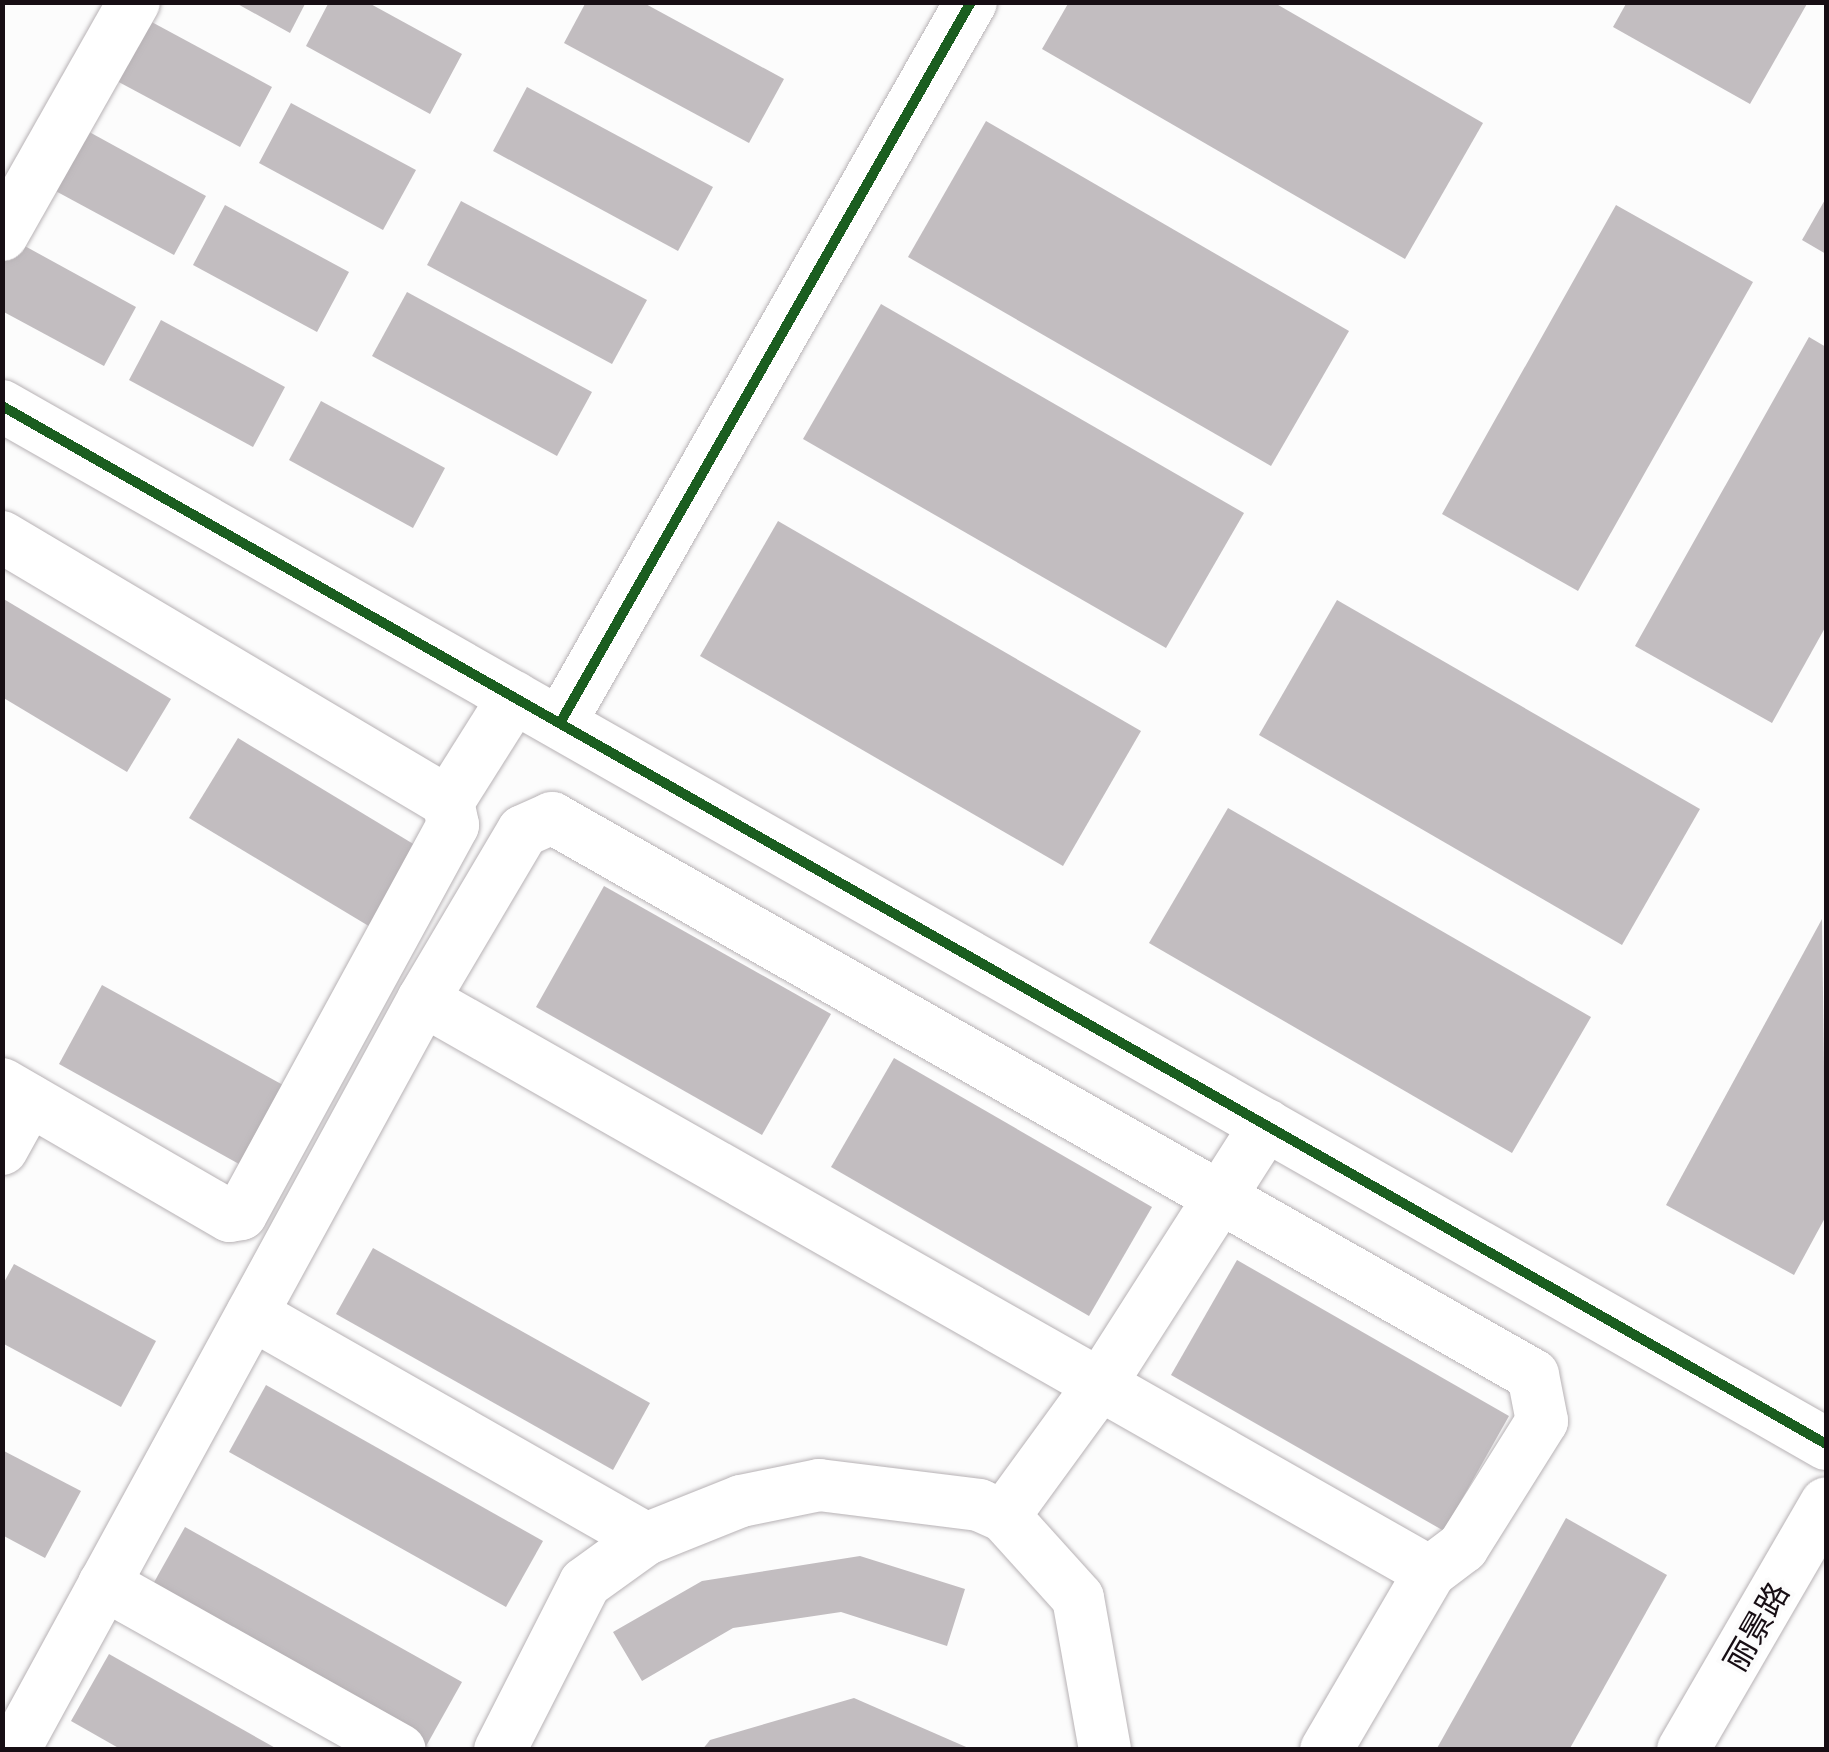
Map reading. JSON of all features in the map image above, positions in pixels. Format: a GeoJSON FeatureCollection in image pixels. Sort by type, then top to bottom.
{"type":"FeatureCollection","features":[{"type":"Feature","properties":{"kind":"street"},"geometry":{"type":"LineString","coordinates":[[2,235],[134,2]]}},
{"type":"Feature","properties":{"kind":"street"},"geometry":{"type":"LineString","coordinates":[[560,723],[971,2]]}},
{"type":"Feature","properties":{"kind":"street"},"geometry":{"type":"LineString","coordinates":[[2,406],[1826,1444]]}},
{"type":"Feature","properties":{"kind":"street"},"geometry":{"type":"LineString","coordinates":[[2,537],[448,802]]}},
{"type":"Feature","properties":{"kind":"street"},"geometry":{"type":"LineString","coordinates":[[2,1149],[16,1092],[230,1216],[241,1214],[453,826],[448,802],[514,697]]}},
{"type":"Feature","properties":{"kind":"street"},"geometry":{"type":"LineString","coordinates":[[14,1750],[423,1000],[522,832],[552,818],[1533,1375],[1543,1390],[1542,1421],[1463,1547],[1430,1572],[1326,1750]]}},
{"type":"Feature","properties":{"kind":"street"},"geometry":{"type":"LineString","coordinates":[[423,1000],[1103,1380],[1430,1572]]}},
{"type":"Feature","properties":{"kind":"street"},"geometry":{"type":"LineString","coordinates":[[1004,1516],[1103,1380],[1266,1125]]}},
{"type":"Feature","properties":{"kind":"street"},"geometry":{"type":"LineString","coordinates":[[252,1314],[646,1539]]}},
{"type":"Feature","properties":{"kind":"street"},"geometry":{"type":"LineString","coordinates":[[500,1750],[585,1583],[646,1539],[741,1501],[818,1485],[979,1505],[1004,1516],[1078,1598],[1105,1750]]}},
{"type":"Feature","properties":{"kind":"street","name":"丽景路"},"geometry":{"type":"LineString","coordinates":[[1683,1750],[1826,1503]]}},
{"type":"Feature","properties":{"kind":"street"},"geometry":{"type":"LineString","coordinates":[[104,1584],[400,1750]]}},
{"type":"Feature","properties":{"kind":"building"},"geometry":{"type":"Polygon","coordinates":[[[234,2],[306,2],[290,33],[234,2]]]}},
{"type":"Feature","properties":{"kind":"building"},"geometry":{"type":"Polygon","coordinates":[[[329,2],[367,2],[462,54],[430,114],[306,46],[329,2]]]}},
{"type":"Feature","properties":{"kind":"building"},"geometry":{"type":"Polygon","coordinates":[[[586,2],[642,2],[784,79],[749,143],[564,43],[586,2]]]}},
{"type":"Feature","properties":{"kind":"building"},"geometry":{"type":"Polygon","coordinates":[[[1069,2],[1273,2],[1483,123],[1405,259],[1042,49],[1069,2]]]}},
{"type":"Feature","properties":{"kind":"building"},"geometry":{"type":"Polygon","coordinates":[[[1627,2],[1808,2],[1750,104],[1613,27],[1627,2]]]}},
{"type":"Feature","properties":{"kind":"building"},"geometry":{"type":"Polygon","coordinates":[[[148,20],[272,87],[240,147],[115,80],[148,20]]]}},
{"type":"Feature","properties":{"kind":"building"},"geometry":{"type":"Polygon","coordinates":[[[527,87],[713,187],[678,251],[493,151],[527,87]]]}},
{"type":"Feature","properties":{"kind":"building"},"geometry":{"type":"Polygon","coordinates":[[[291,103],[416,170],[383,230],[259,163],[291,103]]]}},
{"type":"Feature","properties":{"kind":"building"},"geometry":{"type":"Polygon","coordinates":[[[986,121],[1349,331],[1271,466],[908,257],[986,121]]]}},
{"type":"Feature","properties":{"kind":"building"},"geometry":{"type":"Polygon","coordinates":[[[82,128],[206,196],[174,255],[50,188],[82,128]]]}},
{"type":"Feature","properties":{"kind":"building"},"geometry":{"type":"Polygon","coordinates":[[[1826,198],[1826,254],[1802,240],[1826,198]]]}},
{"type":"Feature","properties":{"kind":"building"},"geometry":{"type":"Polygon","coordinates":[[[461,201],[647,300],[612,364],[427,265],[461,201]]]}},
{"type":"Feature","properties":{"kind":"building"},"geometry":{"type":"Polygon","coordinates":[[[225,205],[349,272],[317,332],[193,265],[225,205]]]}},
{"type":"Feature","properties":{"kind":"building"},"geometry":{"type":"Polygon","coordinates":[[[1616,205],[1753,282],[1578,591],[1442,514],[1616,205]]]}},
{"type":"Feature","properties":{"kind":"building"},"geometry":{"type":"Polygon","coordinates":[[[12,239],[136,307],[104,366],[2,311],[2,257],[12,239]]]}},
{"type":"Feature","properties":{"kind":"building"},"geometry":{"type":"Polygon","coordinates":[[[407,292],[592,392],[557,456],[372,356],[407,292]]]}},
{"type":"Feature","properties":{"kind":"building"},"geometry":{"type":"Polygon","coordinates":[[[881,304],[1244,513],[1166,648],[803,439],[881,304]]]}},
{"type":"Feature","properties":{"kind":"building"},"geometry":{"type":"Polygon","coordinates":[[[161,320],[285,387],[253,447],[129,380],[161,320]]]}},
{"type":"Feature","properties":{"kind":"building"},"geometry":{"type":"Polygon","coordinates":[[[1809,337],[1826,347],[1826,626],[1772,723],[1635,646],[1809,337]]]}},
{"type":"Feature","properties":{"kind":"building"},"geometry":{"type":"Polygon","coordinates":[[[321,401],[445,468],[413,528],[289,460],[321,401]]]}},
{"type":"Feature","properties":{"kind":"building"},"geometry":{"type":"Polygon","coordinates":[[[778,521],[1141,731],[1063,866],[700,656],[778,521]]]}},
{"type":"Feature","properties":{"kind":"building"},"geometry":{"type":"Polygon","coordinates":[[[2,598],[171,699],[127,772],[2,697],[2,598]]]}},
{"type":"Feature","properties":{"kind":"building"},"geometry":{"type":"Polygon","coordinates":[[[1337,600],[1700,809],[1622,945],[1259,735],[1337,600]]]}},
{"type":"Feature","properties":{"kind":"building"},"geometry":{"type":"Polygon","coordinates":[[[238,738],[420,848],[372,928],[189,818],[238,738]]]}},
{"type":"Feature","properties":{"kind":"building"},"geometry":{"type":"Polygon","coordinates":[[[1228,808],[1591,1017],[1512,1153],[1149,943],[1228,808]]]}},
{"type":"Feature","properties":{"kind":"building"},"geometry":{"type":"Polygon","coordinates":[[[604,886],[831,1014],[762,1135],[536,1007],[604,886]]]}},
{"type":"Feature","properties":{"kind":"building"},"geometry":{"type":"Polygon","coordinates":[[[1822,919],[1826,1216],[1794,1275],[1666,1205],[1822,919]]]}},
{"type":"Feature","properties":{"kind":"building"},"geometry":{"type":"Polygon","coordinates":[[[102,985],[283,1085],[239,1164],[59,1064],[102,985]]]}},
{"type":"Feature","properties":{"kind":"building"},"geometry":{"type":"Polygon","coordinates":[[[894,1058],[1152,1207],[1089,1316],[831,1167],[894,1058]]]}},
{"type":"Feature","properties":{"kind":"building"},"geometry":{"type":"Polygon","coordinates":[[[373,1248],[650,1403],[613,1470],[336,1314],[373,1248]]]}},
{"type":"Feature","properties":{"kind":"building"},"geometry":{"type":"Polygon","coordinates":[[[1237,1260],[1509,1416],[1444,1531],[1171,1375],[1237,1260]]]}},
{"type":"Feature","properties":{"kind":"building"},"geometry":{"type":"Polygon","coordinates":[[[14,1264],[156,1341],[121,1407],[2,1343],[2,1286],[14,1264]]]}},
{"type":"Feature","properties":{"kind":"building"},"geometry":{"type":"Polygon","coordinates":[[[266,1385],[543,1541],[506,1607],[229,1452],[266,1385]]]}},
{"type":"Feature","properties":{"kind":"building"},"geometry":{"type":"Polygon","coordinates":[[[2,1450],[81,1491],[45,1558],[2,1535],[2,1450]]]}},
{"type":"Feature","properties":{"kind":"building"},"geometry":{"type":"Polygon","coordinates":[[[1566,1518],[1667,1575],[1569,1750],[1436,1750],[1566,1518]]]}},
{"type":"Feature","properties":{"kind":"building"},"geometry":{"type":"Polygon","coordinates":[[[185,1527],[462,1682],[425,1748],[148,1593],[185,1527]]]}},
{"type":"Feature","properties":{"kind":"building"},"geometry":{"type":"Polygon","coordinates":[[[860,1556],[965,1589],[947,1646],[841,1612],[733,1628],[642,1681],[613,1632],[702,1581],[860,1556]]]}},
{"type":"Feature","properties":{"kind":"building"},"geometry":{"type":"Polygon","coordinates":[[[109,1654],[279,1750],[122,1750],[71,1721],[109,1654]]]}},
{"type":"Feature","properties":{"kind":"building"},"geometry":{"type":"Polygon","coordinates":[[[854,1698],[973,1750],[702,1750],[710,1740],[854,1698]]]}},
{"type":"Feature","properties":{"kind":"cycle path"},"geometry":{"type":"LineString","coordinates":[[560,723],[971,2]]}},
{"type":"Feature","properties":{"kind":"cycle path"},"geometry":{"type":"LineString","coordinates":[[2,406],[1826,1444]]}}]}
